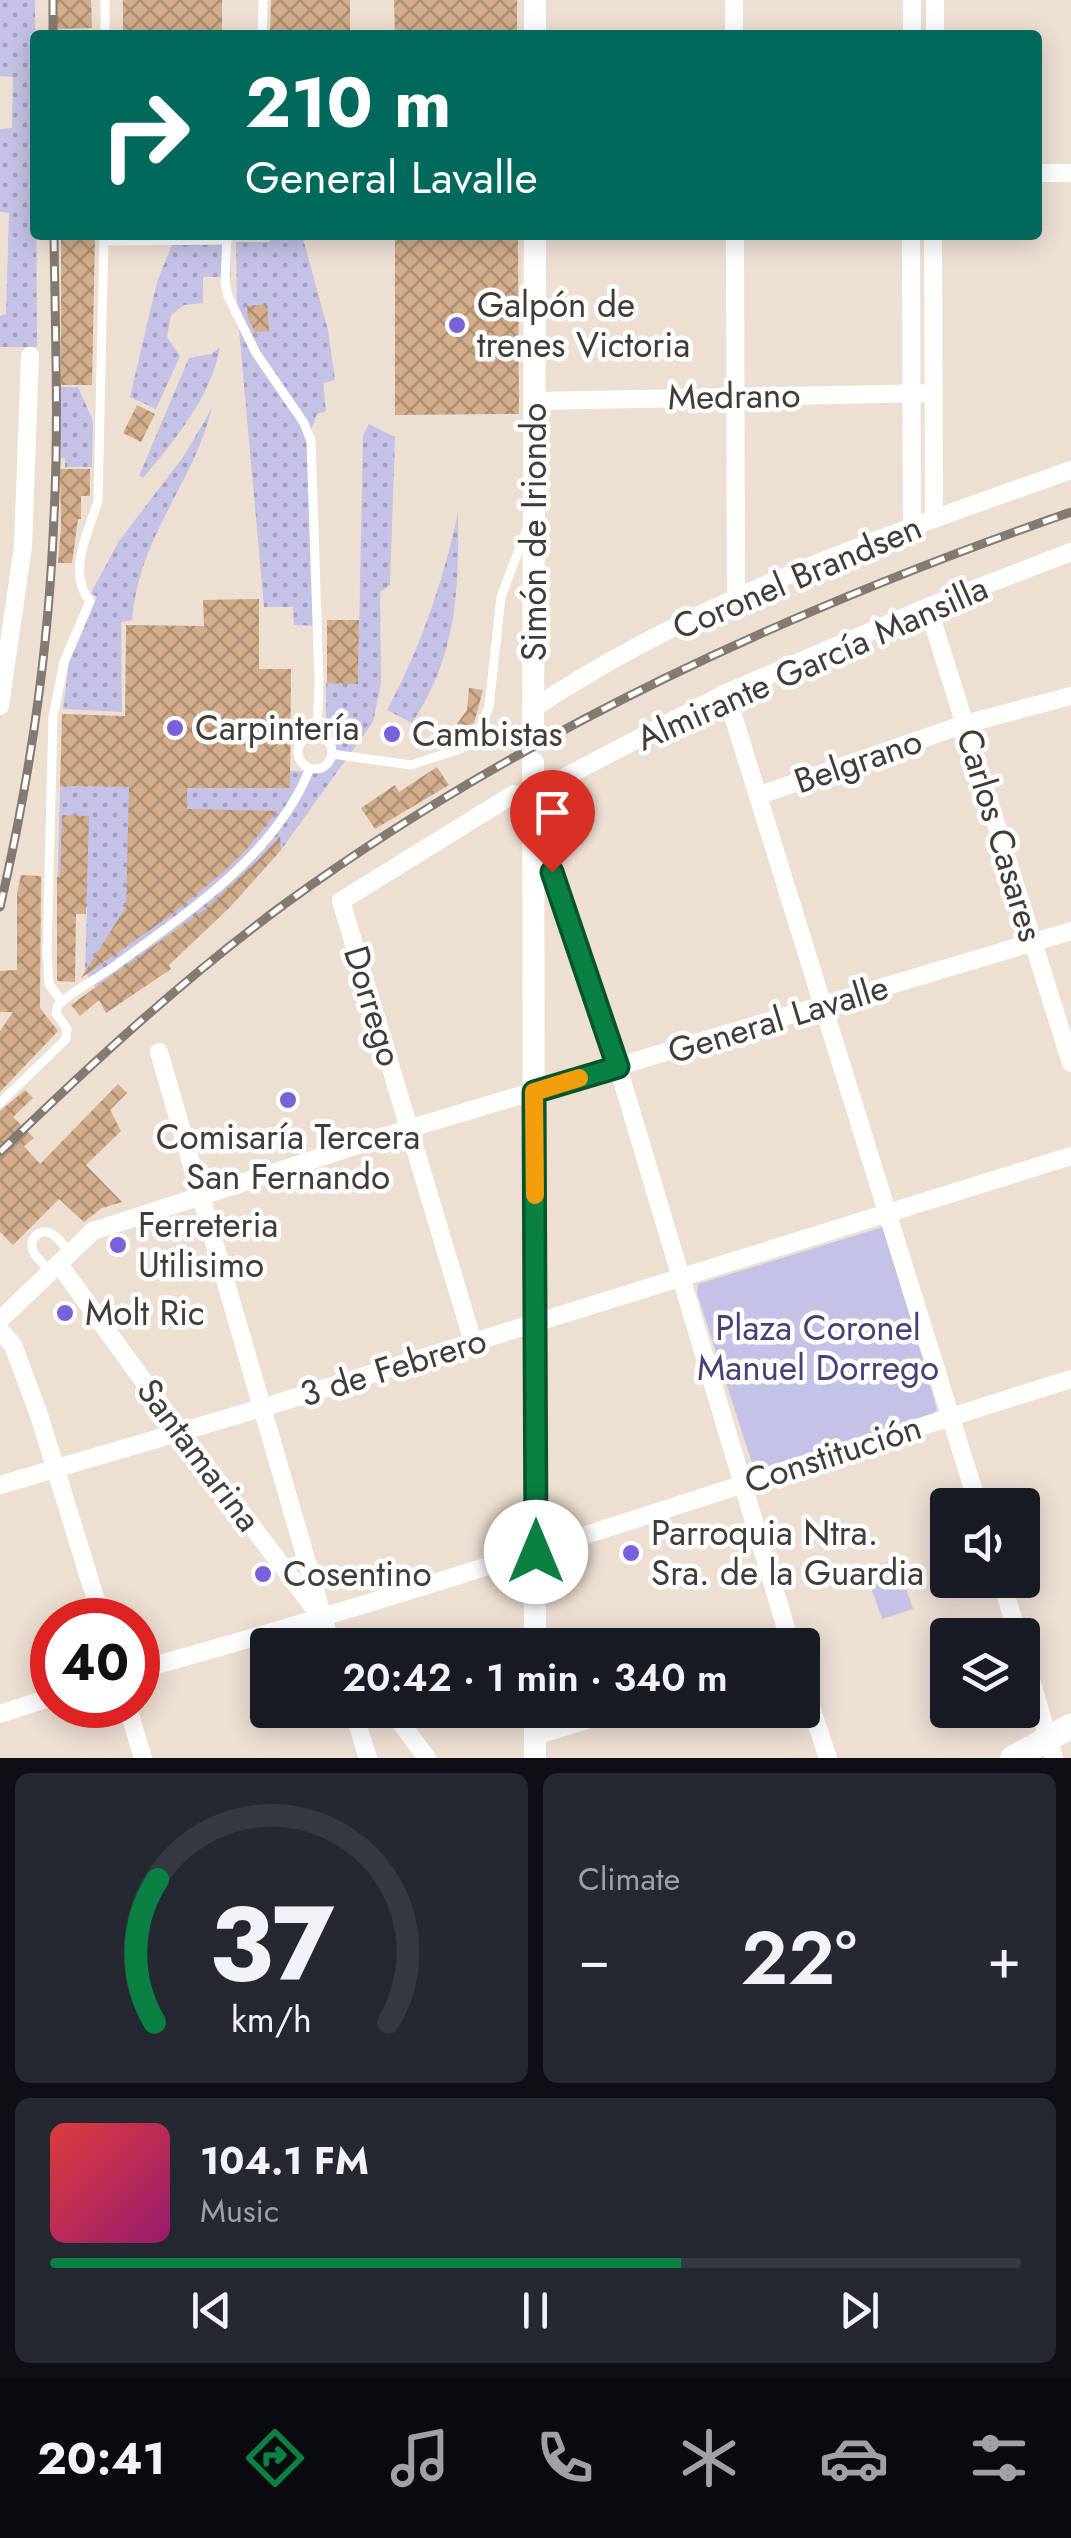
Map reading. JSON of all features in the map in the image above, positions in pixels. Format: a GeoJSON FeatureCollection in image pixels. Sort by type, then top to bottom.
{"type":"FeatureCollection","features":[{"type":"Feature","properties":{"kind":"main road"},"geometry":{"type":"LineString","coordinates":[[1013,1758],[1058,1741]]}},
{"type":"Feature","properties":{"kind":"street"},"geometry":{"type":"LineString","coordinates":[[535,0],[535,30]]}},
{"type":"Feature","properties":{"kind":"street"},"geometry":{"type":"LineString","coordinates":[[734,0],[734,30]]}},
{"type":"Feature","properties":{"kind":"street"},"geometry":{"type":"LineString","coordinates":[[912,0],[912,30]]}},
{"type":"Feature","properties":{"kind":"street"},"geometry":{"type":"LineString","coordinates":[[935,30],[936,0]]}},
{"type":"Feature","properties":{"kind":"street"},"geometry":{"type":"LineString","coordinates":[[1042,173],[1071,172]]}},
{"type":"Feature","properties":{"kind":"street","name":"Simón de Iriondo"},"geometry":{"type":"LineString","coordinates":[[533,737],[535,240]]}},
{"type":"Feature","properties":{"kind":"street"},"geometry":{"type":"LineString","coordinates":[[734,240],[736,596]]}},
{"type":"Feature","properties":{"kind":"street"},"geometry":{"type":"LineString","coordinates":[[911,240],[912,526]]}},
{"type":"Feature","properties":{"kind":"street"},"geometry":{"type":"LineString","coordinates":[[934,240],[934,519]]}},
{"type":"Feature","properties":{"kind":"street"},"geometry":{"type":"LineString","coordinates":[[0,706],[3,647],[23,546],[30,356]]}},
{"type":"Feature","properties":{"kind":"street","name":"Medrano"},"geometry":{"type":"LineString","coordinates":[[535,401],[934,393]]}},
{"type":"Feature","properties":{"kind":"street","name":"Coronel Brandsen"},"geometry":{"type":"LineString","coordinates":[[534,708],[587,672],[736,596],[912,526],[1071,470]]}},
{"type":"Feature","properties":{"kind":"street","name":"Almirante García Mansilla"},"geometry":{"type":"LineString","coordinates":[[540,855],[545,806],[556,781],[726,693],[928,607],[1071,552]]}},
{"type":"Feature","properties":{"kind":"street","name":"Carlos Casares"},"geometry":{"type":"LineString","coordinates":[[928,607],[1071,1063]]}},
{"type":"Feature","properties":{"kind":"street"},"geometry":{"type":"LineString","coordinates":[[726,693],[973,1488]]}},
{"type":"Feature","properties":{"kind":"street","name":"Belgrano"},"geometry":{"type":"LineString","coordinates":[[760,795],[965,724],[1071,696]]}},
{"type":"Feature","properties":{"kind":"street"},"geometry":{"type":"LineString","coordinates":[[533,763],[540,855],[534,1092],[536,1628]]}},
{"type":"Feature","properties":{"kind":"street","name":"Dorrego"},"geometry":{"type":"LineString","coordinates":[[472,1342],[411,1128],[340,902],[514,794]]}},
{"type":"Feature","properties":{"kind":"street"},"geometry":{"type":"LineString","coordinates":[[540,855],[618,1067],[786,1628]]}},
{"type":"Feature","properties":{"kind":"street","name":"General Lavalle"},"geometry":{"type":"LineString","coordinates":[[0,1320],[93,1231],[411,1128],[1071,930]]}},
{"type":"Feature","properties":{"kind":"street"},"geometry":{"type":"LineString","coordinates":[[159,1052],[265,1407],[326,1628]]}},
{"type":"Feature","properties":{"kind":"street","name":"3 de Febrero"},"geometry":{"type":"LineString","coordinates":[[0,1485],[265,1407],[1071,1156]]}},
{"type":"Feature","properties":{"kind":"street","name":"Santamarina"},"geometry":{"type":"LineString","coordinates":[[60,1263],[180,1433],[329,1628]]}},
{"type":"Feature","properties":{"kind":"street"},"geometry":{"type":"LineString","coordinates":[[0,1330],[13,1346],[57,1468],[95,1598]]}},
{"type":"Feature","properties":{"kind":"street","name":"Constitución"},"geometry":{"type":"LineString","coordinates":[[160,1664],[323,1620],[1071,1379]]}},
{"type":"Feature","properties":{"kind":"street"},"geometry":{"type":"LineString","coordinates":[[1040,1696],[1058,1741]]}},
{"type":"Feature","properties":{"kind":"street"},"geometry":{"type":"LineString","coordinates":[[0,1714],[30,1704]]}},
{"type":"Feature","properties":{"kind":"street"},"geometry":{"type":"LineString","coordinates":[[135,1728],[143,1758]]}},
{"type":"Feature","properties":{"kind":"street"},"geometry":{"type":"LineString","coordinates":[[358,1728],[368,1758]]}},
{"type":"Feature","properties":{"kind":"street"},"geometry":{"type":"LineString","coordinates":[[404,1728],[427,1758]]}},
{"type":"Feature","properties":{"kind":"street"},"geometry":{"type":"LineString","coordinates":[[535,1747],[579,1728]]}},
{"type":"Feature","properties":{"kind":"street"},"geometry":{"type":"LineString","coordinates":[[818,1728],[828,1758]]}},
{"type":"Feature","properties":{"kind":"lane"},"geometry":{"type":"LineString","coordinates":[[104,30],[105,0]]}},
{"type":"Feature","properties":{"kind":"lane"},"geometry":{"type":"LineString","coordinates":[[262,30],[263,0]]}},
{"type":"Feature","properties":{"kind":"lane"},"geometry":{"type":"LineString","coordinates":[[62,1002],[49,984],[47,952],[53,718],[64,662],[90,601],[78,576],[98,501],[104,240]]}},
{"type":"Feature","properties":{"kind":"lane"},"geometry":{"type":"LineString","coordinates":[[227,240],[228,296],[256,353],[304,423],[311,441],[319,680],[317,735]]}},
{"type":"Feature","properties":{"kind":"lane"},"geometry":{"type":"LineString","coordinates":[[332,754],[411,765],[460,749],[478,734],[490,708],[501,597],[534,510]]}},
{"type":"Feature","properties":{"kind":"lane"},"geometry":{"type":"LineString","coordinates":[[317,735],[326,740],[332,754],[322,767],[310,768],[301,762],[298,751],[306,738],[317,735]]}},
{"type":"Feature","properties":{"kind":"lane"},"geometry":{"type":"LineString","coordinates":[[0,1103],[66,1039],[67,1030],[56,1013],[62,1002],[193,910],[234,872],[292,807],[310,768]]}},
{"type":"Feature","properties":{"kind":"green space"},"geometry":{"type":"Polygon","coordinates":[[[0,0],[35,0],[35,30],[30,30],[30,240],[36,240],[37,347],[0,347],[0,316],[6,314],[9,213],[0,212],[0,129],[12,128],[13,77],[0,76],[0,0]]]}},
{"type":"Feature","properties":{"kind":"green space"},"geometry":{"type":"Polygon","coordinates":[[[174,240],[230,240],[231,277],[203,277],[203,303],[184,305],[171,315],[167,337],[180,356],[156,409],[130,397],[157,282],[174,240]]]}},
{"type":"Feature","properties":{"kind":"green space"},"geometry":{"type":"Polygon","coordinates":[[[303,240],[328,330],[335,380],[323,383],[326,411],[317,414],[312,427],[317,626],[294,625],[293,607],[264,607],[237,307],[236,242],[303,240]]]}},
{"type":"Feature","properties":{"kind":"green space"},"geometry":{"type":"Polygon","coordinates":[[[220,347],[209,383],[190,417],[143,478],[139,476],[189,358],[211,354],[220,347]]]}},
{"type":"Feature","properties":{"kind":"green space"},"geometry":{"type":"Polygon","coordinates":[[[59,387],[78,387],[93,421],[92,467],[65,467],[65,458],[58,457],[59,387]]]}},
{"type":"Feature","properties":{"kind":"green space"},"geometry":{"type":"Polygon","coordinates":[[[212,408],[192,462],[145,561],[132,620],[121,622],[122,712],[63,709],[69,663],[97,597],[91,593],[119,541],[184,456],[212,408]]]}},
{"type":"Feature","properties":{"kind":"green space"},"geometry":{"type":"Polygon","coordinates":[[[369,424],[395,437],[390,585],[380,592],[381,683],[373,722],[281,850],[230,907],[175,959],[99,993],[85,971],[87,907],[57,906],[60,786],[289,788],[290,771],[318,772],[334,761],[333,741],[326,733],[326,683],[358,683],[363,435],[369,424]]]}},
{"type":"Feature","properties":{"kind":"green space"},"geometry":{"type":"Polygon","coordinates":[[[458,513],[456,596],[447,648],[427,698],[412,723],[387,710],[430,614],[458,513]]]}},
{"type":"Feature","properties":{"kind":"green space","name":"Plaza Coronel Manuel Dorrego"},"geometry":{"type":"Polygon","coordinates":[[[883,1227],[888,1231],[937,1410],[931,1416],[761,1468],[753,1466],[697,1293],[698,1284],[883,1227]]]}},
{"type":"Feature","properties":{"kind":"green space"},"geometry":{"type":"Polygon","coordinates":[[[896,1559],[913,1609],[882,1619],[865,1570],[896,1559]]]}},
{"type":"Feature","properties":{"kind":"building"},"geometry":{"type":"Polygon","coordinates":[[[56,0],[91,0],[92,28],[56,29],[56,0]]]}},
{"type":"Feature","properties":{"kind":"building"},"geometry":{"type":"Polygon","coordinates":[[[123,0],[222,0],[222,30],[123,30],[123,0]]]}},
{"type":"Feature","properties":{"kind":"building"},"geometry":{"type":"Polygon","coordinates":[[[271,0],[350,0],[350,30],[270,30],[271,0]]]}},
{"type":"Feature","properties":{"kind":"building"},"geometry":{"type":"Polygon","coordinates":[[[394,0],[517,0],[517,30],[395,30],[394,0]]]}},
{"type":"Feature","properties":{"kind":"building"},"geometry":{"type":"Polygon","coordinates":[[[61,240],[95,240],[92,385],[61,385],[61,240]]]}},
{"type":"Feature","properties":{"kind":"building","name":"Galpón de trenes Victoria"},"geometry":{"type":"Polygon","coordinates":[[[395,240],[518,240],[519,414],[395,415],[395,240]]]}},
{"type":"Feature","properties":{"kind":"building"},"geometry":{"type":"Polygon","coordinates":[[[267,304],[269,331],[255,332],[247,306],[267,304]]]}},
{"type":"Feature","properties":{"kind":"building"},"geometry":{"type":"Polygon","coordinates":[[[137,405],[155,414],[141,442],[123,433],[137,405]]]}},
{"type":"Feature","properties":{"kind":"building"},"geometry":{"type":"Polygon","coordinates":[[[60,469],[90,469],[90,496],[81,496],[81,519],[72,563],[58,563],[60,469]]]}},
{"type":"Feature","properties":{"kind":"building"},"geometry":{"type":"Polygon","coordinates":[[[259,599],[259,669],[291,669],[290,788],[187,788],[187,809],[277,811],[222,873],[167,918],[81,978],[126,907],[129,787],[60,786],[62,714],[125,716],[126,625],[204,626],[203,600],[259,599]]]}},
{"type":"Feature","properties":{"kind":"building"},"geometry":{"type":"Polygon","coordinates":[[[327,620],[359,620],[358,684],[327,683],[327,620]]]}},
{"type":"Feature","properties":{"kind":"building"},"geometry":{"type":"Polygon","coordinates":[[[469,688],[483,690],[474,723],[455,742],[441,747],[446,733],[467,710],[469,688]]]}},
{"type":"Feature","properties":{"kind":"building"},"geometry":{"type":"Polygon","coordinates":[[[437,767],[449,785],[375,829],[361,808],[395,785],[399,792],[437,767]]]}},
{"type":"Feature","properties":{"kind":"building"},"geometry":{"type":"Polygon","coordinates":[[[62,815],[89,816],[86,914],[76,914],[75,982],[57,981],[57,877],[62,815]]]}},
{"type":"Feature","properties":{"kind":"building"},"geometry":{"type":"Polygon","coordinates":[[[280,836],[281,850],[230,907],[169,965],[171,969],[106,1013],[99,1000],[80,1016],[71,1005],[205,909],[280,836]]]}},
{"type":"Feature","properties":{"kind":"building"},"geometry":{"type":"Polygon","coordinates":[[[21,875],[41,876],[40,1008],[58,1031],[0,1092],[0,1031],[13,1012],[0,1012],[0,971],[17,970],[17,893],[21,875]]]}},
{"type":"Feature","properties":{"kind":"building"},"geometry":{"type":"Polygon","coordinates":[[[118,1084],[127,1093],[110,1110],[121,1131],[86,1165],[122,1202],[102,1208],[84,1222],[59,1199],[13,1245],[0,1232],[0,1111],[25,1090],[33,1098],[13,1117],[34,1138],[24,1146],[40,1164],[118,1084]]]}},
{"type":"Feature","properties":{"kind":"railway"},"geometry":{"type":"LineString","coordinates":[[53,0],[53,30]]}},
{"type":"Feature","properties":{"kind":"railway"},"geometry":{"type":"LineString","coordinates":[[0,907],[29,762],[48,614],[56,446],[54,240]]}},
{"type":"Feature","properties":{"kind":"railway"},"geometry":{"type":"LineString","coordinates":[[0,1152],[211,961],[377,840],[471,782],[566,729],[764,632],[865,589],[1071,512]]}},
{"type":"Feature","properties":{"kind":"slow traffic"},"geometry":{"type":"LineString","coordinates":[[535,1195],[534,1092],[579,1078]]}},
{"type":"Feature","properties":{"kind":"place","name":"Galpón de trenes Victoria"},"geometry":{"type":"Point","coordinates":[457,325]}},
{"type":"Feature","properties":{"kind":"place","name":"Carpintería"},"geometry":{"type":"Point","coordinates":[175,728]}},
{"type":"Feature","properties":{"kind":"place","name":"Cambistas"},"geometry":{"type":"Point","coordinates":[392,734]}},
{"type":"Feature","properties":{"kind":"place","name":"Comisaría Tercera San Fernando"},"geometry":{"type":"Point","coordinates":[288,1100]}},
{"type":"Feature","properties":{"kind":"place","name":"Ferreteria Utilisimo"},"geometry":{"type":"Point","coordinates":[118,1245]}},
{"type":"Feature","properties":{"kind":"place","name":"Molt Ric"},"geometry":{"type":"Point","coordinates":[65,1313]}},
{"type":"Feature","properties":{"kind":"place","name":"Parroquia Ntra. Sra. de la Guardia"},"geometry":{"type":"Point","coordinates":[631,1553]}},
{"type":"Feature","properties":{"kind":"place","name":"Cosentino"},"geometry":{"type":"Point","coordinates":[263,1574]}},
{"type":"Feature","properties":{"kind":"route"},"geometry":{"type":"LineString","coordinates":[[536,1552],[534,1092],[618,1067],[552,872]]}}]}
